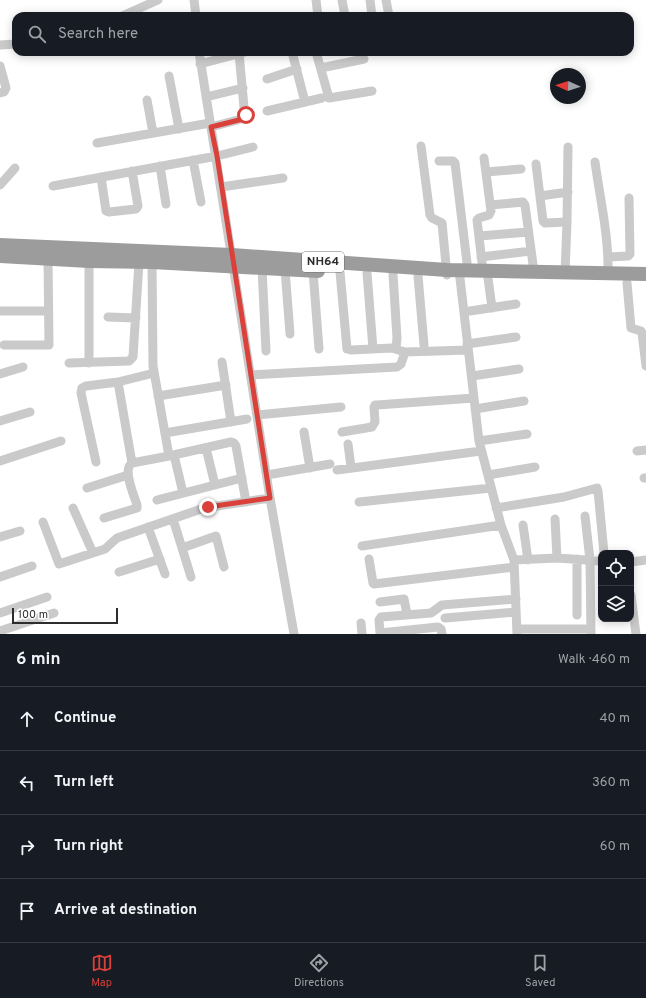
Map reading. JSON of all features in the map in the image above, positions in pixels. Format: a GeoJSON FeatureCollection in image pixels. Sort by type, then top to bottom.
{"type":"FeatureCollection","features":[{"type":"Feature","properties":{"kind":"highway","name":"NH64"},"geometry":{"type":"LineString","coordinates":[[0,246],[233,261],[646,283]]}},
{"type":"Feature","properties":{"kind":"highway","name":"NH64"},"geometry":{"type":"LineString","coordinates":[[0,256],[89,261],[233,261],[262,268],[418,276],[456,273]]}},
{"type":"Feature","properties":{"kind":"highway","name":"NH64"},"geometry":{"type":"LineString","coordinates":[[486,275],[534,272],[646,274]]}},
{"type":"Feature","properties":{"kind":"street"},"geometry":{"type":"LineString","coordinates":[[131,12],[158,0]]}},
{"type":"Feature","properties":{"kind":"street"},"geometry":{"type":"LineString","coordinates":[[194,0],[196,12]]}},
{"type":"Feature","properties":{"kind":"street"},"geometry":{"type":"LineString","coordinates":[[316,0],[318,12]]}},
{"type":"Feature","properties":{"kind":"street"},"geometry":{"type":"LineString","coordinates":[[342,0],[344,12]]}},
{"type":"Feature","properties":{"kind":"street"},"geometry":{"type":"LineString","coordinates":[[370,0],[372,12]]}},
{"type":"Feature","properties":{"kind":"street"},"geometry":{"type":"LineString","coordinates":[[386,0],[388,12]]}},
{"type":"Feature","properties":{"kind":"street"},"geometry":{"type":"LineString","coordinates":[[0,45],[12,44]]}},
{"type":"Feature","properties":{"kind":"street"},"geometry":{"type":"LineString","coordinates":[[199,56],[210,125],[217,156],[270,498],[294,634]]}},
{"type":"Feature","properties":{"kind":"street"},"geometry":{"type":"LineString","coordinates":[[200,64],[231,56]]}},
{"type":"Feature","properties":{"kind":"street"},"geometry":{"type":"LineString","coordinates":[[97,143],[245,118],[242,56]]}},
{"type":"Feature","properties":{"kind":"street"},"geometry":{"type":"LineString","coordinates":[[293,56],[305,102]]}},
{"type":"Feature","properties":{"kind":"street"},"geometry":{"type":"LineString","coordinates":[[317,56],[329,98],[372,91]]}},
{"type":"Feature","properties":{"kind":"street"},"geometry":{"type":"LineString","coordinates":[[321,68],[364,59]]}},
{"type":"Feature","properties":{"kind":"street"},"geometry":{"type":"LineString","coordinates":[[0,66],[6,88],[4,92],[0,93]]}},
{"type":"Feature","properties":{"kind":"street"},"geometry":{"type":"LineString","coordinates":[[267,79],[297,69]]}},
{"type":"Feature","properties":{"kind":"street"},"geometry":{"type":"LineString","coordinates":[[169,76],[179,129]]}},
{"type":"Feature","properties":{"kind":"street"},"geometry":{"type":"LineString","coordinates":[[206,97],[243,88]]}},
{"type":"Feature","properties":{"kind":"street"},"geometry":{"type":"LineString","coordinates":[[267,110],[322,98]]}},
{"type":"Feature","properties":{"kind":"street"},"geometry":{"type":"LineString","coordinates":[[147,100],[153,133]]}},
{"type":"Feature","properties":{"kind":"street"},"geometry":{"type":"LineString","coordinates":[[53,186],[217,156],[253,146]]}},
{"type":"Feature","properties":{"kind":"street"},"geometry":{"type":"LineString","coordinates":[[421,146],[430,215],[432,218],[442,223],[456,273],[468,347],[481,451],[496,508],[514,564],[517,632],[591,631],[590,560],[585,516]]}},
{"type":"Feature","properties":{"kind":"street"},"geometry":{"type":"LineString","coordinates":[[565,273],[568,147]]}},
{"type":"Feature","properties":{"kind":"street"},"geometry":{"type":"LineString","coordinates":[[484,158],[491,211],[489,215],[477,220],[481,256],[492,308]]}},
{"type":"Feature","properties":{"kind":"street"},"geometry":{"type":"LineString","coordinates":[[193,160],[201,202]]}},
{"type":"Feature","properties":{"kind":"street"},"geometry":{"type":"LineString","coordinates":[[439,161],[453,161],[455,163],[456,273]]}},
{"type":"Feature","properties":{"kind":"street"},"geometry":{"type":"LineString","coordinates":[[595,162],[604,219],[608,257],[608,274]]}},
{"type":"Feature","properties":{"kind":"street"},"geometry":{"type":"LineString","coordinates":[[536,164],[543,221],[545,223],[567,222]]}},
{"type":"Feature","properties":{"kind":"street"},"geometry":{"type":"LineString","coordinates":[[160,166],[166,204]]}},
{"type":"Feature","properties":{"kind":"street"},"geometry":{"type":"LineString","coordinates":[[0,183],[15,168]]}},
{"type":"Feature","properties":{"kind":"street"},"geometry":{"type":"LineString","coordinates":[[486,172],[521,169]]}},
{"type":"Feature","properties":{"kind":"street"},"geometry":{"type":"LineString","coordinates":[[101,177],[106,211],[136,209],[138,206],[132,171]]}},
{"type":"Feature","properties":{"kind":"street"},"geometry":{"type":"LineString","coordinates":[[221,187],[283,178]]}},
{"type":"Feature","properties":{"kind":"street"},"geometry":{"type":"LineString","coordinates":[[540,196],[568,192]]}},
{"type":"Feature","properties":{"kind":"street"},"geometry":{"type":"LineString","coordinates":[[608,257],[628,256],[630,254],[629,198]]}},
{"type":"Feature","properties":{"kind":"street"},"geometry":{"type":"LineString","coordinates":[[490,205],[523,202],[534,272]]}},
{"type":"Feature","properties":{"kind":"street"},"geometry":{"type":"LineString","coordinates":[[479,236],[528,232]]}},
{"type":"Feature","properties":{"kind":"street"},"geometry":{"type":"LineString","coordinates":[[481,256],[531,251]]}},
{"type":"Feature","properties":{"kind":"street"},"geometry":{"type":"LineString","coordinates":[[4,345],[49,345],[48,259]]}},
{"type":"Feature","properties":{"kind":"street"},"geometry":{"type":"LineString","coordinates":[[89,261],[89,363]]}},
{"type":"Feature","properties":{"kind":"street"},"geometry":{"type":"LineString","coordinates":[[70,363],[132,360],[136,318],[145,262]]}},
{"type":"Feature","properties":{"kind":"street"},"geometry":{"type":"LineString","coordinates":[[145,262],[154,373],[165,433],[183,493]]}},
{"type":"Feature","properties":{"kind":"street"},"geometry":{"type":"LineString","coordinates":[[262,268],[266,351]]}},
{"type":"Feature","properties":{"kind":"street"},"geometry":{"type":"LineString","coordinates":[[285,269],[290,334]]}},
{"type":"Feature","properties":{"kind":"street"},"geometry":{"type":"LineString","coordinates":[[313,271],[319,349]]}},
{"type":"Feature","properties":{"kind":"street"},"geometry":{"type":"LineString","coordinates":[[340,272],[347,348],[351,350],[392,348],[400,350],[468,347],[516,337]]}},
{"type":"Feature","properties":{"kind":"street"},"geometry":{"type":"LineString","coordinates":[[367,273],[373,349]]}},
{"type":"Feature","properties":{"kind":"street"},"geometry":{"type":"LineString","coordinates":[[251,375],[397,368],[401,364],[397,338],[392,274]]}},
{"type":"Feature","properties":{"kind":"street"},"geometry":{"type":"LineString","coordinates":[[418,276],[424,346]]}},
{"type":"Feature","properties":{"kind":"street"},"geometry":{"type":"LineString","coordinates":[[626,283],[631,328],[641,331],[646,366]]}},
{"type":"Feature","properties":{"kind":"street"},"geometry":{"type":"LineString","coordinates":[[470,312],[516,304]]}},
{"type":"Feature","properties":{"kind":"street"},"geometry":{"type":"LineString","coordinates":[[0,311],[48,310]]}},
{"type":"Feature","properties":{"kind":"street"},"geometry":{"type":"LineString","coordinates":[[108,317],[136,318]]}},
{"type":"Feature","properties":{"kind":"street"},"geometry":{"type":"LineString","coordinates":[[222,362],[231,422]]}},
{"type":"Feature","properties":{"kind":"street"},"geometry":{"type":"LineString","coordinates":[[0,374],[23,367]]}},
{"type":"Feature","properties":{"kind":"street"},"geometry":{"type":"LineString","coordinates":[[472,376],[519,369]]}},
{"type":"Feature","properties":{"kind":"street"},"geometry":{"type":"LineString","coordinates":[[96,462],[81,393],[82,388],[86,386],[118,382],[154,373]]}},
{"type":"Feature","properties":{"kind":"street"},"geometry":{"type":"LineString","coordinates":[[118,382],[132,463]]}},
{"type":"Feature","properties":{"kind":"street"},"geometry":{"type":"LineString","coordinates":[[158,396],[226,385]]}},
{"type":"Feature","properties":{"kind":"street"},"geometry":{"type":"LineString","coordinates":[[342,432],[372,427],[375,422],[375,405],[474,398]]}},
{"type":"Feature","properties":{"kind":"street"},"geometry":{"type":"LineString","coordinates":[[475,409],[524,401]]}},
{"type":"Feature","properties":{"kind":"street"},"geometry":{"type":"LineString","coordinates":[[257,415],[341,407]]}},
{"type":"Feature","properties":{"kind":"street"},"geometry":{"type":"LineString","coordinates":[[0,421],[30,412]]}},
{"type":"Feature","properties":{"kind":"street"},"geometry":{"type":"LineString","coordinates":[[165,433],[247,419]]}},
{"type":"Feature","properties":{"kind":"street"},"geometry":{"type":"LineString","coordinates":[[304,432],[310,468]]}},
{"type":"Feature","properties":{"kind":"street"},"geometry":{"type":"LineString","coordinates":[[480,441],[527,434]]}},
{"type":"Feature","properties":{"kind":"street"},"geometry":{"type":"LineString","coordinates":[[0,461],[61,441]]}},
{"type":"Feature","properties":{"kind":"street"},"geometry":{"type":"LineString","coordinates":[[104,518],[137,508],[127,469],[132,463],[234,443],[246,502]]}},
{"type":"Feature","properties":{"kind":"street"},"geometry":{"type":"LineString","coordinates":[[348,444],[351,467]]}},
{"type":"Feature","properties":{"kind":"street"},"geometry":{"type":"LineString","coordinates":[[206,448],[215,485]]}},
{"type":"Feature","properties":{"kind":"street"},"geometry":{"type":"LineString","coordinates":[[267,475],[310,468],[351,467],[481,451]]}},
{"type":"Feature","properties":{"kind":"street"},"geometry":{"type":"LineString","coordinates":[[488,475],[535,467]]}},
{"type":"Feature","properties":{"kind":"street"},"geometry":{"type":"LineString","coordinates":[[87,488],[128,475]]}},
{"type":"Feature","properties":{"kind":"street"},"geometry":{"type":"LineString","coordinates":[[157,500],[242,478]]}},
{"type":"Feature","properties":{"kind":"street"},"geometry":{"type":"LineString","coordinates":[[360,502],[491,488]]}},
{"type":"Feature","properties":{"kind":"street"},"geometry":{"type":"LineString","coordinates":[[496,508],[564,497],[597,488],[604,550]]}},
{"type":"Feature","properties":{"kind":"street"},"geometry":{"type":"LineString","coordinates":[[43,522],[59,564],[108,548],[117,538],[208,507],[270,498]]}},
{"type":"Feature","properties":{"kind":"street"},"geometry":{"type":"LineString","coordinates":[[73,508],[93,553]]}},
{"type":"Feature","properties":{"kind":"street"},"geometry":{"type":"LineString","coordinates":[[173,519],[191,577]]}},
{"type":"Feature","properties":{"kind":"street"},"geometry":{"type":"LineString","coordinates":[[554,519],[557,558]]}},
{"type":"Feature","properties":{"kind":"street"},"geometry":{"type":"LineString","coordinates":[[362,546],[501,525]]}},
{"type":"Feature","properties":{"kind":"street"},"geometry":{"type":"LineString","coordinates":[[524,525],[528,560]]}},
{"type":"Feature","properties":{"kind":"street"},"geometry":{"type":"LineString","coordinates":[[148,527],[165,574]]}},
{"type":"Feature","properties":{"kind":"street"},"geometry":{"type":"LineString","coordinates":[[0,537],[20,530]]}},
{"type":"Feature","properties":{"kind":"street"},"geometry":{"type":"LineString","coordinates":[[182,548],[216,536],[224,567]]}},
{"type":"Feature","properties":{"kind":"street"},"geometry":{"type":"LineString","coordinates":[[369,559],[374,584],[514,564],[528,560],[557,558],[598,561]]}},
{"type":"Feature","properties":{"kind":"street"},"geometry":{"type":"LineString","coordinates":[[119,572],[160,559]]}},
{"type":"Feature","properties":{"kind":"street"},"geometry":{"type":"LineString","coordinates":[[577,559],[577,615]]}},
{"type":"Feature","properties":{"kind":"street"},"geometry":{"type":"LineString","coordinates":[[634,562],[646,560]]}},
{"type":"Feature","properties":{"kind":"street"},"geometry":{"type":"LineString","coordinates":[[634,567],[646,565]]}},
{"type":"Feature","properties":{"kind":"street"},"geometry":{"type":"LineString","coordinates":[[0,577],[32,566]]}},
{"type":"Feature","properties":{"kind":"street"},"geometry":{"type":"LineString","coordinates":[[0,613],[47,597]]}},
{"type":"Feature","properties":{"kind":"street"},"geometry":{"type":"LineString","coordinates":[[442,634],[441,629],[438,627],[380,633],[380,618],[407,614],[431,613],[442,605],[516,598]]}},
{"type":"Feature","properties":{"kind":"street"},"geometry":{"type":"LineString","coordinates":[[380,602],[404,600],[407,614]]}},
{"type":"Feature","properties":{"kind":"street"},"geometry":{"type":"LineString","coordinates":[[445,618],[516,612]]}},
{"type":"Feature","properties":{"kind":"street"},"geometry":{"type":"LineString","coordinates":[[0,631],[54,613]]}},
{"type":"Feature","properties":{"kind":"street"},"geometry":{"type":"LineString","coordinates":[[634,622],[636,634]]}},
{"type":"Feature","properties":{"kind":"street"},"geometry":{"type":"LineString","coordinates":[[361,624],[362,634]]}},
{"type":"Feature","properties":{"kind":"route"},"geometry":{"type":"LineString","coordinates":[[208,507],[270,498],[217,156],[211,127],[243,119],[246,115]]}}]}
